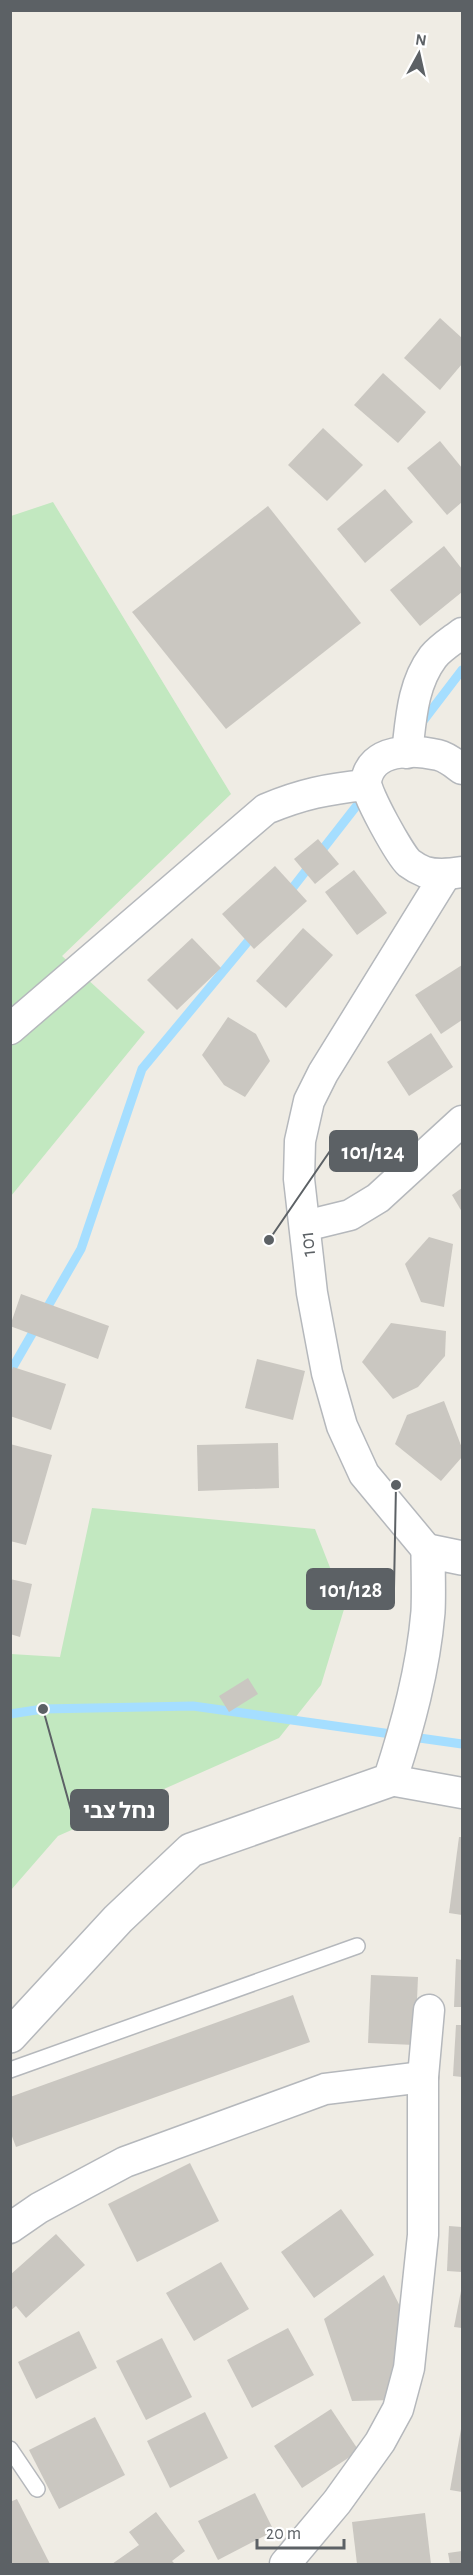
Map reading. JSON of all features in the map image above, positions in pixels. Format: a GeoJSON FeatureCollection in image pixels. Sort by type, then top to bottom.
{"type":"FeatureCollection","features":[{"type":"Feature","properties":{"kind":"street"},"geometry":{"type":"LineString","coordinates":[[407,753],[412,704],[419,681],[434,656],[462,633]]}},
{"type":"Feature","properties":{"kind":"street"},"geometry":{"type":"LineString","coordinates":[[454,873],[425,872],[408,862],[380,815],[366,785],[368,772],[374,763],[386,754],[440,756],[462,769]]}},
{"type":"Feature","properties":{"kind":"street"},"geometry":{"type":"LineString","coordinates":[[10,1029],[266,809],[299,795],[329,788],[366,785]]}},
{"type":"Feature","properties":{"kind":"street","name":"101"},"geometry":{"type":"LineString","coordinates":[[428,1551],[364,1474],[342,1426],[327,1373],[312,1293],[299,1179],[300,1141],[309,1101],[323,1072],[454,873]]}},
{"type":"Feature","properties":{"kind":"street"},"geometry":{"type":"LineString","coordinates":[[306,1226],[350,1215],[378,1198],[462,1121]]}},
{"type":"Feature","properties":{"kind":"street"},"geometry":{"type":"LineString","coordinates":[[390,1780],[408,1726],[420,1672],[428,1611],[428,1551],[462,1558]]}},
{"type":"Feature","properties":{"kind":"street"},"geometry":{"type":"LineString","coordinates":[[10,2036],[118,1919],[191,1850],[390,1780],[462,1793]]}},
{"type":"Feature","properties":{"kind":"street"},"geometry":{"type":"LineString","coordinates":[[285,2565],[337,2502],[380,2442],[398,2409],[409,2368],[423,2235],[423,2078],[429,2010]]}},
{"type":"Feature","properties":{"kind":"street"},"geometry":{"type":"LineString","coordinates":[[10,2228],[39,2208],[125,2162],[325,2089],[423,2078]]}},
{"type":"Feature","properties":{"kind":"lane"},"geometry":{"type":"LineString","coordinates":[[10,2070],[357,1946]]}},
{"type":"Feature","properties":{"kind":"lane"},"geometry":{"type":"LineString","coordinates":[[10,2449],[37,2489]]}},
{"type":"Feature","properties":{"kind":"green space"},"geometry":{"type":"Polygon","coordinates":[[[53,502],[231,794],[62,956],[145,1032],[11,1196],[11,516],[53,502]]]}},
{"type":"Feature","properties":{"kind":"green space"},"geometry":{"type":"Polygon","coordinates":[[[92,1508],[315,1529],[345,1606],[321,1685],[279,1738],[58,1836],[11,1890],[11,1654],[60,1657],[92,1508]]]}},
{"type":"Feature","properties":{"kind":"building"},"geometry":{"type":"Polygon","coordinates":[[[440,318],[462,338],[462,364],[440,390],[404,358],[440,318]]]}},
{"type":"Feature","properties":{"kind":"building"},"geometry":{"type":"Polygon","coordinates":[[[383,373],[426,412],[398,443],[354,405],[383,373]]]}},
{"type":"Feature","properties":{"kind":"building"},"geometry":{"type":"Polygon","coordinates":[[[323,428],[363,465],[327,501],[288,465],[323,428]]]}},
{"type":"Feature","properties":{"kind":"building"},"geometry":{"type":"Polygon","coordinates":[[[440,441],[462,468],[462,502],[447,515],[407,468],[440,441]]]}},
{"type":"Feature","properties":{"kind":"building"},"geometry":{"type":"Polygon","coordinates":[[[385,489],[413,522],[365,563],[337,529],[385,489]]]}},
{"type":"Feature","properties":{"kind":"building"},"geometry":{"type":"Polygon","coordinates":[[[268,506],[361,623],[226,729],[132,612],[268,506]]]}},
{"type":"Feature","properties":{"kind":"building"},"geometry":{"type":"Polygon","coordinates":[[[444,546],[462,569],[462,592],[420,626],[390,590],[444,546]]]}},
{"type":"Feature","properties":{"kind":"building"},"geometry":{"type":"Polygon","coordinates":[[[318,839],[339,864],[315,884],[294,859],[318,839]]]}},
{"type":"Feature","properties":{"kind":"building"},"geometry":{"type":"Polygon","coordinates":[[[275,866],[307,901],[254,949],[222,914],[275,866]]]}},
{"type":"Feature","properties":{"kind":"building"},"geometry":{"type":"Polygon","coordinates":[[[354,870],[387,913],[357,935],[325,892],[354,870]]]}},
{"type":"Feature","properties":{"kind":"building"},"geometry":{"type":"Polygon","coordinates":[[[303,928],[333,955],[286,1008],[256,981],[303,928]]]}},
{"type":"Feature","properties":{"kind":"building"},"geometry":{"type":"Polygon","coordinates":[[[192,938],[221,968],[177,1010],[147,980],[192,938]]]}},
{"type":"Feature","properties":{"kind":"building"},"geometry":{"type":"Polygon","coordinates":[[[462,965],[462,1020],[441,1034],[415,995],[462,965]]]}},
{"type":"Feature","properties":{"kind":"building"},"geometry":{"type":"Polygon","coordinates":[[[228,1017],[256,1034],[270,1061],[245,1097],[224,1085],[202,1055],[228,1017]]]}},
{"type":"Feature","properties":{"kind":"building"},"geometry":{"type":"Polygon","coordinates":[[[431,1033],[453,1067],[409,1096],[387,1062],[431,1033]]]}},
{"type":"Feature","properties":{"kind":"building"},"geometry":{"type":"Polygon","coordinates":[[[462,1188],[462,1212],[452,1195],[462,1188]]]}},
{"type":"Feature","properties":{"kind":"building"},"geometry":{"type":"Polygon","coordinates":[[[429,1237],[453,1244],[444,1307],[421,1302],[405,1264],[429,1237]]]}},
{"type":"Feature","properties":{"kind":"building"},"geometry":{"type":"Polygon","coordinates":[[[21,1294],[109,1326],[98,1359],[10,1326],[21,1294]]]}},
{"type":"Feature","properties":{"kind":"building"},"geometry":{"type":"Polygon","coordinates":[[[391,1323],[446,1331],[445,1356],[418,1387],[393,1399],[362,1362],[391,1323]]]}},
{"type":"Feature","properties":{"kind":"building"},"geometry":{"type":"Polygon","coordinates":[[[257,1359],[305,1371],[293,1420],[245,1408],[257,1359]]]}},
{"type":"Feature","properties":{"kind":"building"},"geometry":{"type":"Polygon","coordinates":[[[13,1367],[66,1384],[51,1430],[10,1416],[10,1375],[13,1367]]]}},
{"type":"Feature","properties":{"kind":"building"},"geometry":{"type":"Polygon","coordinates":[[[444,1401],[462,1448],[462,1457],[441,1481],[395,1444],[407,1415],[444,1401]]]}},
{"type":"Feature","properties":{"kind":"building"},"geometry":{"type":"Polygon","coordinates":[[[278,1443],[279,1488],[198,1491],[197,1445],[278,1443]]]}},
{"type":"Feature","properties":{"kind":"building"},"geometry":{"type":"Polygon","coordinates":[[[10,1444],[52,1455],[26,1545],[10,1541],[10,1444]]]}},
{"type":"Feature","properties":{"kind":"building"},"geometry":{"type":"Polygon","coordinates":[[[10,1579],[32,1584],[20,1637],[10,1634],[10,1579]]]}},
{"type":"Feature","properties":{"kind":"building"},"geometry":{"type":"Polygon","coordinates":[[[248,1678],[258,1694],[229,1712],[219,1696],[248,1678]]]}},
{"type":"Feature","properties":{"kind":"building"},"geometry":{"type":"Polygon","coordinates":[[[459,1837],[462,1837],[462,1915],[449,1913],[459,1837]]]}},
{"type":"Feature","properties":{"kind":"building"},"geometry":{"type":"Polygon","coordinates":[[[456,1959],[462,1960],[462,2007],[454,2007],[456,1959]]]}},
{"type":"Feature","properties":{"kind":"building"},"geometry":{"type":"Polygon","coordinates":[[[371,1975],[418,1977],[415,2045],[368,2043],[371,1975]]]}},
{"type":"Feature","properties":{"kind":"building"},"geometry":{"type":"Polygon","coordinates":[[[293,1995],[310,2042],[16,2147],[10,2131],[10,2097],[293,1995]]]}},
{"type":"Feature","properties":{"kind":"building"},"geometry":{"type":"Polygon","coordinates":[[[456,2025],[462,2025],[462,2077],[453,2076],[456,2025]]]}},
{"type":"Feature","properties":{"kind":"building"},"geometry":{"type":"Polygon","coordinates":[[[190,2163],[219,2221],[137,2262],[108,2204],[190,2163]]]}},
{"type":"Feature","properties":{"kind":"building"},"geometry":{"type":"Polygon","coordinates":[[[341,2209],[374,2255],[314,2298],[281,2252],[341,2209]]]}},
{"type":"Feature","properties":{"kind":"building"},"geometry":{"type":"Polygon","coordinates":[[[449,2226],[462,2227],[462,2272],[447,2271],[449,2226]]]}},
{"type":"Feature","properties":{"kind":"building"},"geometry":{"type":"Polygon","coordinates":[[[56,2234],[85,2265],[26,2318],[16,2306],[10,2311],[10,2275],[56,2234]]]}},
{"type":"Feature","properties":{"kind":"building"},"geometry":{"type":"Polygon","coordinates":[[[221,2262],[249,2309],[194,2341],[166,2293],[221,2262]]]}},
{"type":"Feature","properties":{"kind":"building"},"geometry":{"type":"Polygon","coordinates":[[[384,2275],[402,2310],[394,2400],[352,2401],[324,2319],[384,2275]]]}},
{"type":"Feature","properties":{"kind":"building"},"geometry":{"type":"Polygon","coordinates":[[[462,2291],[462,2328],[454,2327],[462,2291]]]}},
{"type":"Feature","properties":{"kind":"building"},"geometry":{"type":"Polygon","coordinates":[[[288,2328],[314,2375],[252,2408],[227,2360],[288,2328]]]}},
{"type":"Feature","properties":{"kind":"building"},"geometry":{"type":"Polygon","coordinates":[[[79,2331],[97,2368],[36,2399],[18,2362],[79,2331]]]}},
{"type":"Feature","properties":{"kind":"building"},"geometry":{"type":"Polygon","coordinates":[[[162,2338],[192,2397],[146,2420],[116,2361],[162,2338]]]}},
{"type":"Feature","properties":{"kind":"building"},"geometry":{"type":"Polygon","coordinates":[[[331,2409],[359,2451],[302,2488],[274,2446],[331,2409]]]}},
{"type":"Feature","properties":{"kind":"building"},"geometry":{"type":"Polygon","coordinates":[[[205,2412],[228,2458],[170,2488],[147,2441],[205,2412]]]}},
{"type":"Feature","properties":{"kind":"building"},"geometry":{"type":"Polygon","coordinates":[[[95,2417],[125,2475],[59,2509],[29,2450],[95,2417]]]}},
{"type":"Feature","properties":{"kind":"building"},"geometry":{"type":"Polygon","coordinates":[[[462,2430],[462,2492],[450,2490],[462,2430]]]}},
{"type":"Feature","properties":{"kind":"building"},"geometry":{"type":"Polygon","coordinates":[[[255,2493],[274,2531],[218,2560],[198,2521],[255,2493]]]}},
{"type":"Feature","properties":{"kind":"building"},"geometry":{"type":"Polygon","coordinates":[[[17,2499],[50,2564],[10,2564],[10,2502],[17,2499]]]}},
{"type":"Feature","properties":{"kind":"building"},"geometry":{"type":"Polygon","coordinates":[[[156,2512],[185,2551],[172,2561],[175,2564],[112,2564],[139,2545],[129,2532],[156,2512]]]}},
{"type":"Feature","properties":{"kind":"building"},"geometry":{"type":"Polygon","coordinates":[[[425,2513],[431,2564],[357,2564],[352,2522],[425,2513]]]}},
{"type":"Feature","properties":{"kind":"building"},"geometry":{"type":"Polygon","coordinates":[[[462,2551],[462,2564],[450,2564],[448,2553],[462,2551]]]}},
{"type":"Feature","properties":{"kind":"waterway"},"geometry":{"type":"LineString","coordinates":[[420,725],[462,670]]}},
{"type":"Feature","properties":{"kind":"waterway"},"geometry":{"type":"LineString","coordinates":[[287,895],[365,795]]}},
{"type":"Feature","properties":{"kind":"waterway"},"geometry":{"type":"LineString","coordinates":[[10,1372],[81,1249],[142,1069],[255,933]]}},
{"type":"Feature","properties":{"kind":"waterway"},"geometry":{"type":"LineString","coordinates":[[10,1714],[43,1709],[193,1706],[462,1744]]}},
{"type":"Feature","properties":{"kind":"place","name":"101/124"},"geometry":{"type":"Point","coordinates":[269,1240]}},
{"type":"Feature","properties":{"kind":"place","name":"101/128"},"geometry":{"type":"Point","coordinates":[396,1485]}},
{"type":"Feature","properties":{"kind":"place","name":"נחל צבי"},"geometry":{"type":"Point","coordinates":[43,1709]}}]}
